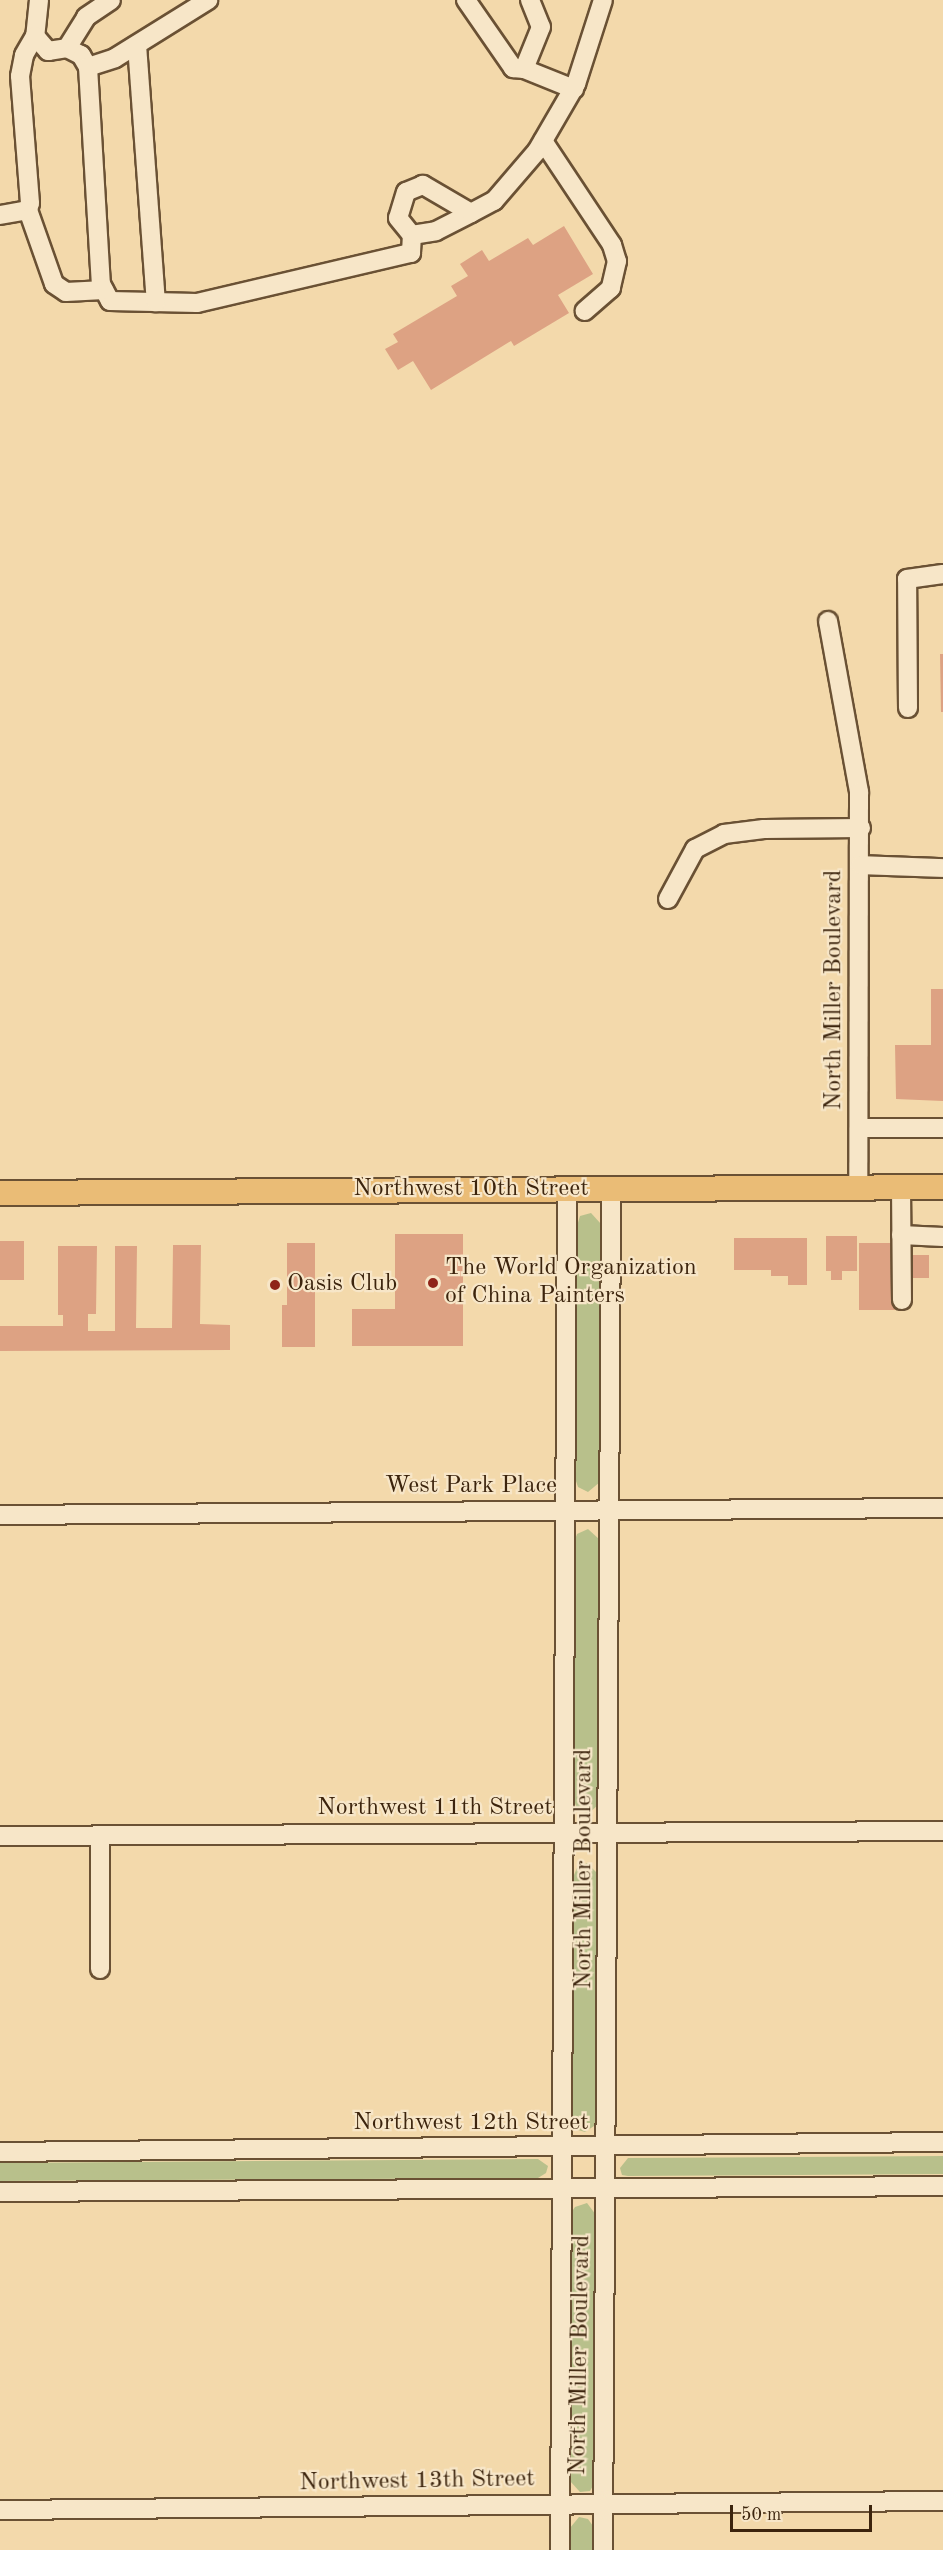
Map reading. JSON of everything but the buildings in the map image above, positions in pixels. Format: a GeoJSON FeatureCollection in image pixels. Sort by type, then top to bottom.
{"type":"FeatureCollection","features":[{"type":"Feature","properties":{"kind":"main road","name":"Northwest 10th Street"},"geometry":{"type":"LineString","coordinates":[[0,1193],[943,1187]]}},
{"type":"Feature","properties":{"kind":"street"},"geometry":{"type":"LineString","coordinates":[[39,0],[35,36],[24,55],[20,76],[31,179],[28,210],[54,284],[66,292],[104,290]]}},
{"type":"Feature","properties":{"kind":"street"},"geometry":{"type":"LineString","coordinates":[[67,48],[86,17],[111,0]]}},
{"type":"Feature","properties":{"kind":"street"},"geometry":{"type":"LineString","coordinates":[[88,67],[137,45],[208,0]]}},
{"type":"Feature","properties":{"kind":"street"},"geometry":{"type":"LineString","coordinates":[[466,0],[513,68],[524,69],[573,89]]}},
{"type":"Feature","properties":{"kind":"street"},"geometry":{"type":"LineString","coordinates":[[524,69],[541,27],[530,0]]}},
{"type":"Feature","properties":{"kind":"street"},"geometry":{"type":"LineString","coordinates":[[412,235],[436,231],[494,201],[543,141],[573,89],[603,0]]}},
{"type":"Feature","properties":{"kind":"street"},"geometry":{"type":"LineString","coordinates":[[35,36],[48,51],[67,48],[81,56],[88,67],[104,290],[110,301],[197,303],[377,263],[411,253],[412,235],[398,218],[406,192],[423,185],[471,213]]}},
{"type":"Feature","properties":{"kind":"street"},"geometry":{"type":"LineString","coordinates":[[137,45],[156,302]]}},
{"type":"Feature","properties":{"kind":"street"},"geometry":{"type":"LineString","coordinates":[[543,141],[612,245],[617,261],[611,288],[585,311]]}},
{"type":"Feature","properties":{"kind":"street"},"geometry":{"type":"LineString","coordinates":[[0,215],[28,210]]}},
{"type":"Feature","properties":{"kind":"street"},"geometry":{"type":"LineString","coordinates":[[908,708],[907,579],[943,574]]}},
{"type":"Feature","properties":{"kind":"street","name":"North Miller Boulevard"},"geometry":{"type":"LineString","coordinates":[[828,621],[859,792],[861,828],[858,1188]]}},
{"type":"Feature","properties":{"kind":"street"},"geometry":{"type":"LineString","coordinates":[[668,899],[695,849],[724,834],[764,829],[861,828]]}},
{"type":"Feature","properties":{"kind":"street"},"geometry":{"type":"LineString","coordinates":[[860,865],[943,868]]}},
{"type":"Feature","properties":{"kind":"street"},"geometry":{"type":"LineString","coordinates":[[858,1128],[943,1128]]}},
{"type":"Feature","properties":{"kind":"street"},"geometry":{"type":"LineString","coordinates":[[901,1187],[902,1300]]}},
{"type":"Feature","properties":{"kind":"street","name":"North Miller Boulevard"},"geometry":{"type":"LineString","coordinates":[[560,2550],[567,1189]]}},
{"type":"Feature","properties":{"kind":"street","name":"North Miller Boulevard"},"geometry":{"type":"LineString","coordinates":[[603,2550],[610,1832],[611,1189]]}},
{"type":"Feature","properties":{"kind":"street"},"geometry":{"type":"LineString","coordinates":[[901,1235],[943,1237]]}},
{"type":"Feature","properties":{"kind":"street","name":"West Park Place"},"geometry":{"type":"LineString","coordinates":[[0,1515],[943,1508]]}},
{"type":"Feature","properties":{"kind":"street","name":"Northwest 11th Street"},"geometry":{"type":"LineString","coordinates":[[0,1836],[943,1831]]}},
{"type":"Feature","properties":{"kind":"street"},"geometry":{"type":"LineString","coordinates":[[100,1836],[100,1969]]}},
{"type":"Feature","properties":{"kind":"street","name":"Northwest 12th Street"},"geometry":{"type":"LineString","coordinates":[[0,2152],[943,2142]]}},
{"type":"Feature","properties":{"kind":"street"},"geometry":{"type":"LineString","coordinates":[[0,2192],[943,2186]]}},
{"type":"Feature","properties":{"kind":"street","name":"Northwest 13th Street"},"geometry":{"type":"LineString","coordinates":[[0,2510],[943,2501]]}},
{"type":"Feature","properties":{"kind":"green space"},"geometry":{"type":"Polygon","coordinates":[[[591,1213],[601,1224],[600,1482],[588,1492],[578,1487],[576,1481],[577,1226],[580,1216],[591,1213]]]}},
{"type":"Feature","properties":{"kind":"green space"},"geometry":{"type":"Polygon","coordinates":[[[588,1529],[600,1540],[599,1804],[588,1814],[577,1809],[575,1803],[575,1540],[577,1534],[588,1529]]]}},
{"type":"Feature","properties":{"kind":"green space"},"geometry":{"type":"Polygon","coordinates":[[[587,1863],[599,1875],[597,2124],[585,2132],[575,2129],[571,2122],[574,1875],[577,1868],[587,1863]]]}},
{"type":"Feature","properties":{"kind":"green space"},"geometry":{"type":"Polygon","coordinates":[[[943,2156],[943,2174],[628,2176],[622,2175],[620,2168],[628,2158],[943,2156]]]}},
{"type":"Feature","properties":{"kind":"green space"},"geometry":{"type":"Polygon","coordinates":[[[538,2159],[548,2166],[546,2173],[538,2178],[0,2181],[0,2163],[538,2159]]]}},
{"type":"Feature","properties":{"kind":"green space"},"geometry":{"type":"Polygon","coordinates":[[[587,2203],[596,2215],[594,2484],[590,2491],[580,2492],[570,2481],[571,2213],[575,2207],[587,2203]]]}},
{"type":"Feature","properties":{"kind":"green space"},"geometry":{"type":"Polygon","coordinates":[[[579,2517],[588,2519],[593,2526],[594,2550],[570,2550],[570,2528],[579,2517]]]}},
{"type":"Feature","properties":{"kind":"place","name":"The World Organization of China Painters"},"geometry":{"type":"Point","coordinates":[433,1283]}},
{"type":"Feature","properties":{"kind":"place","name":"Oasis Club"},"geometry":{"type":"Point","coordinates":[275,1285]}}]}
